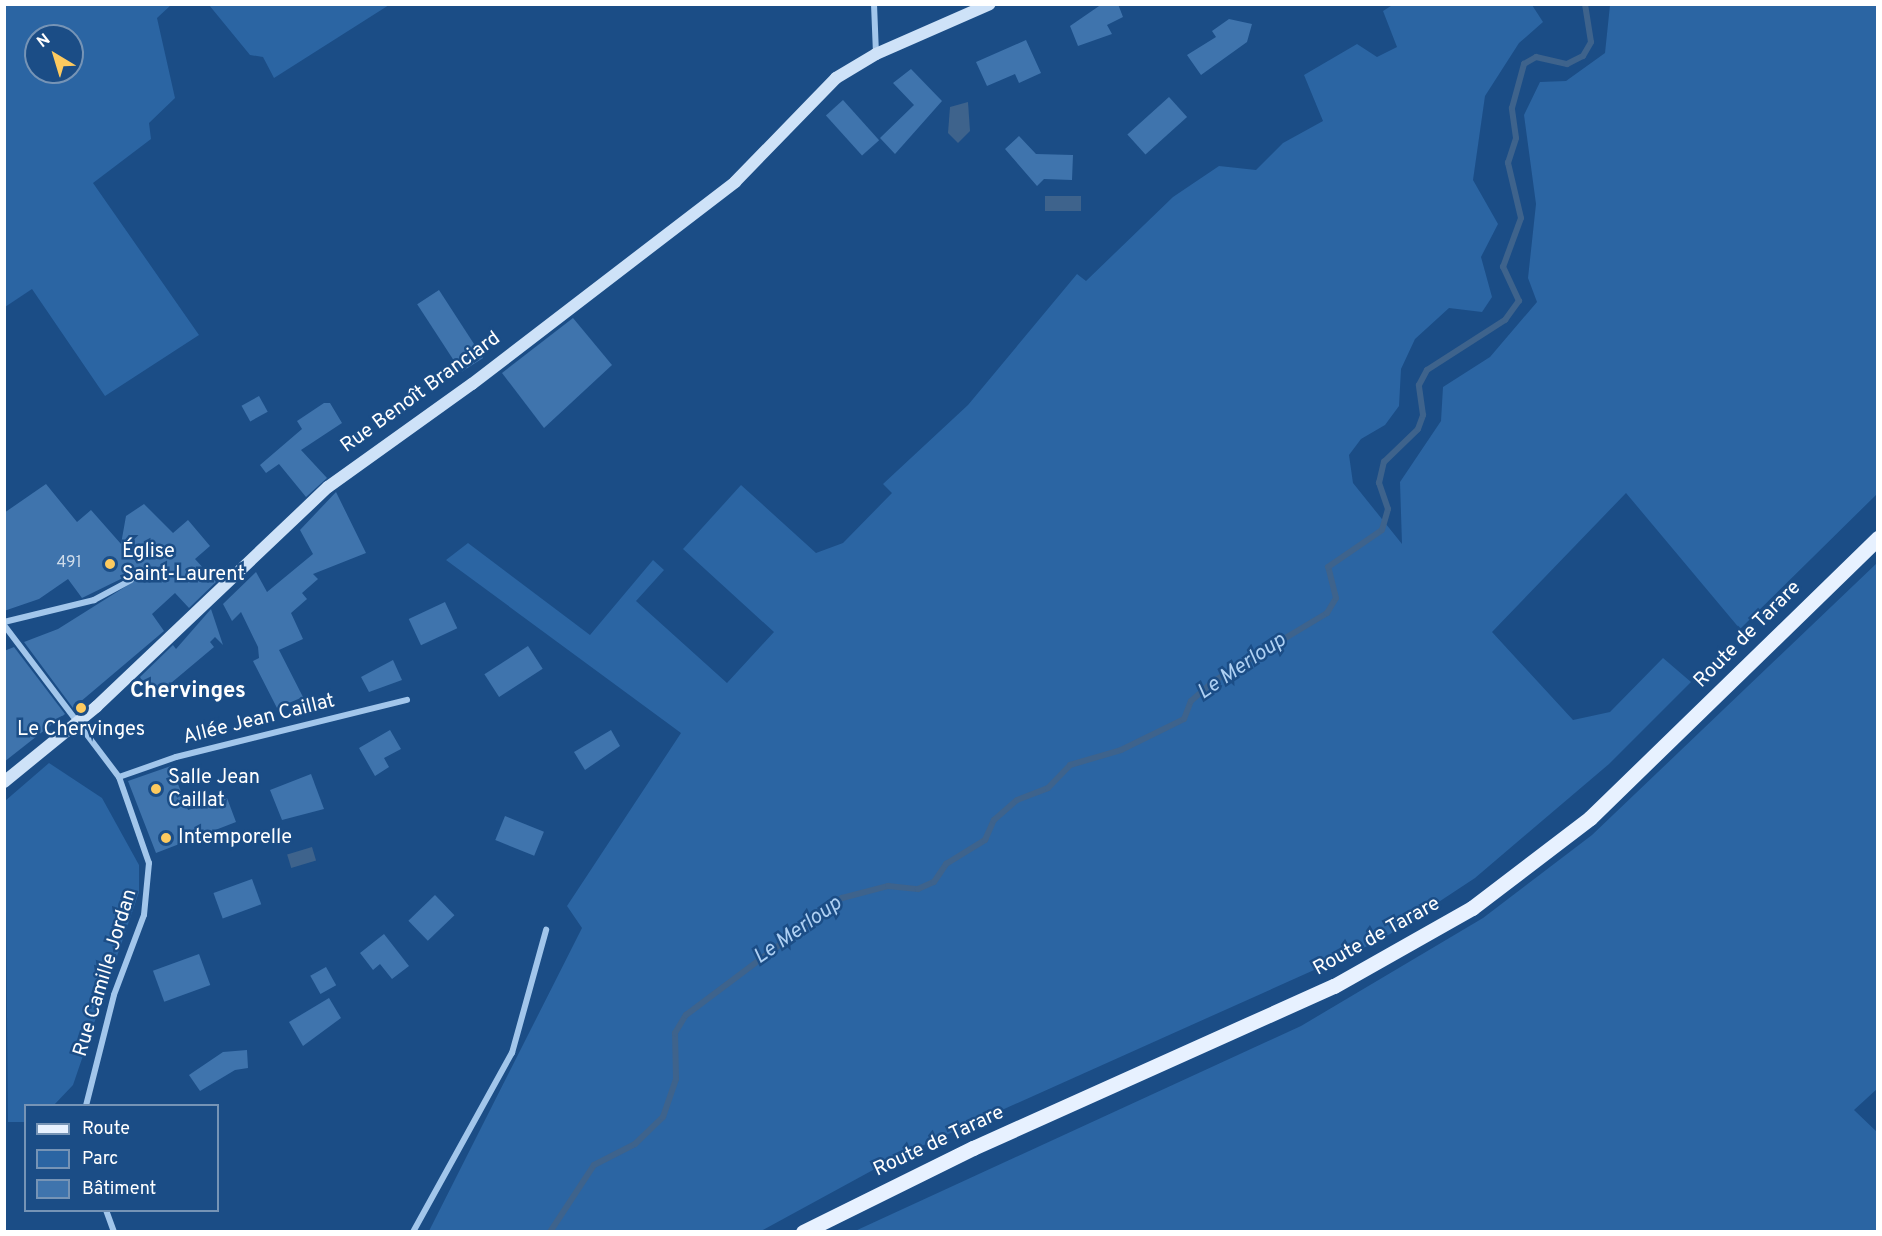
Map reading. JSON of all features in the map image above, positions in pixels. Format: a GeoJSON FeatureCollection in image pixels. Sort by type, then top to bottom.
{"type":"FeatureCollection","features":[{"type":"Feature","properties":{"kind":"main road","name":"Route de Tarare"},"geometry":{"type":"LineString","coordinates":[[803,1232],[973,1148],[1334,986],[1472,908],[1590,818],[1878,538]]}},
{"type":"Feature","properties":{"kind":"street"},"geometry":{"type":"LineString","coordinates":[[874,4],[876,54]]}},
{"type":"Feature","properties":{"kind":"street","name":"Rue Benoît Branciard"},"geometry":{"type":"LineString","coordinates":[[4,782],[75,726],[328,487],[726,189],[818,94],[876,54],[990,4]]}},
{"type":"Feature","properties":{"kind":"street"},"geometry":{"type":"LineString","coordinates":[[4,624],[94,600],[131,580]]}},
{"type":"Feature","properties":{"kind":"street","name":"Rue Camille Jordan"},"geometry":{"type":"LineString","coordinates":[[4,624],[75,726],[119,777],[149,863],[149,888],[87,1104]]}},
{"type":"Feature","properties":{"kind":"street","name":"Allée Jean Caillat"},"geometry":{"type":"LineString","coordinates":[[119,777],[176,757],[408,700]]}},
{"type":"Feature","properties":{"kind":"street"},"geometry":{"type":"LineString","coordinates":[[413,1232],[512,1053],[546,930]]}},
{"type":"Feature","properties":{"kind":"street"},"geometry":{"type":"LineString","coordinates":[[107,1212],[113,1231]]}},
{"type":"Feature","properties":{"kind":"green space"},"geometry":{"type":"Polygon","coordinates":[[[1394,4],[1532,5],[1543,22],[1519,43],[1485,96],[1473,180],[1498,224],[1481,257],[1492,297],[1482,312],[1449,308],[1415,339],[1401,369],[1399,406],[1385,425],[1361,439],[1349,455],[1353,483],[1402,544],[1400,482],[1441,421],[1443,387],[1490,357],[1537,302],[1528,278],[1536,204],[1524,115],[1540,82],[1566,81],[1605,53],[1610,5],[1877,5],[1877,494],[1740,629],[1626,493],[1492,632],[1573,720],[1610,712],[1663,658],[1691,682],[1609,764],[1475,878],[1381,940],[895,1158],[761,1231],[429,1231],[582,928],[567,906],[681,733],[446,560],[468,543],[590,635],[653,560],[664,570],[636,601],[727,683],[774,632],[683,549],[741,485],[816,553],[843,543],[892,493],[883,484],[968,405],[1077,274],[1086,281],[1173,197],[1219,166],[1256,170],[1283,143],[1323,121],[1304,75],[1357,44],[1377,57],[1397,47],[1383,11],[1394,4]]]}},
{"type":"Feature","properties":{"kind":"green space"},"geometry":{"type":"Polygon","coordinates":[[[4,5],[171,5],[157,18],[175,98],[149,123],[151,139],[93,183],[199,335],[105,396],[32,289],[5,307],[4,5]]]}},
{"type":"Feature","properties":{"kind":"green space"},"geometry":{"type":"Polygon","coordinates":[[[209,5],[389,5],[274,78],[263,57],[250,55],[209,5]]]}},
{"type":"Feature","properties":{"kind":"green space"},"geometry":{"type":"Polygon","coordinates":[[[1877,563],[1878,1088],[1854,1110],[1877,1132],[1877,1231],[855,1231],[1301,1026],[1483,918],[1592,835],[1877,563]]]}},
{"type":"Feature","properties":{"kind":"green space"},"geometry":{"type":"Polygon","coordinates":[[[49,763],[102,798],[139,865],[139,892],[73,1085],[55,1104],[24,1104],[24,1122],[8,1122],[5,801],[49,763]]]}},
{"type":"Feature","properties":{"kind":"shaded area"},"geometry":{"type":"Polygon","coordinates":[[[968,102],[970,131],[958,143],[948,133],[950,107],[968,102]]]}},
{"type":"Feature","properties":{"kind":"shaded area"},"geometry":{"type":"Polygon","coordinates":[[[1045,196],[1081,196],[1081,211],[1045,211],[1045,196]]]}},
{"type":"Feature","properties":{"kind":"shaded area"},"geometry":{"type":"Polygon","coordinates":[[[312,847],[316,860],[291,868],[287,855],[312,847]]]}},
{"type":"Feature","properties":{"kind":"building"},"geometry":{"type":"Polygon","coordinates":[[[1102,4],[1118,4],[1123,17],[1107,25],[1112,34],[1078,46],[1070,26],[1102,4]]]}},
{"type":"Feature","properties":{"kind":"building"},"geometry":{"type":"Polygon","coordinates":[[[1229,19],[1252,24],[1247,42],[1201,75],[1187,55],[1216,37],[1212,31],[1229,19]]]}},
{"type":"Feature","properties":{"kind":"building"},"geometry":{"type":"Polygon","coordinates":[[[1026,40],[1041,73],[1019,83],[1015,74],[987,86],[976,62],[1026,40]]]}},
{"type":"Feature","properties":{"kind":"building"},"geometry":{"type":"Polygon","coordinates":[[[911,69],[942,101],[895,154],[880,138],[914,105],[893,83],[911,69]]]}},
{"type":"Feature","properties":{"kind":"building"},"geometry":{"type":"Polygon","coordinates":[[[1169,97],[1187,117],[1145,155],[1127,134],[1169,97]]]}},
{"type":"Feature","properties":{"kind":"building"},"geometry":{"type":"Polygon","coordinates":[[[843,100],[879,140],[862,156],[826,115],[843,100]]]}},
{"type":"Feature","properties":{"kind":"building"},"geometry":{"type":"Polygon","coordinates":[[[1019,136],[1036,154],[1073,155],[1072,180],[1044,179],[1037,186],[1005,149],[1019,136]]]}},
{"type":"Feature","properties":{"kind":"building"},"geometry":{"type":"Polygon","coordinates":[[[439,290],[483,358],[461,372],[417,304],[439,290]]]}},
{"type":"Feature","properties":{"kind":"building"},"geometry":{"type":"Polygon","coordinates":[[[573,318],[612,365],[544,428],[502,373],[573,318]]]}},
{"type":"Feature","properties":{"kind":"building"},"geometry":{"type":"Polygon","coordinates":[[[259,396],[268,412],[250,421],[242,406],[259,396]]]}},
{"type":"Feature","properties":{"kind":"building"},"geometry":{"type":"Polygon","coordinates":[[[324,403],[330,403],[342,423],[301,450],[327,478],[306,497],[279,464],[266,473],[260,465],[302,429],[297,421],[324,403]]]}},
{"type":"Feature","properties":{"kind":"building"},"geometry":{"type":"Polygon","coordinates":[[[46,484],[77,522],[91,510],[121,544],[126,516],[144,504],[173,533],[188,520],[210,546],[195,559],[216,582],[189,608],[175,593],[152,614],[164,631],[73,708],[24,642],[58,629],[136,580],[129,575],[82,598],[68,579],[39,599],[4,611],[4,513],[46,484]]]}},
{"type":"Feature","properties":{"kind":"building"},"geometry":{"type":"Polygon","coordinates":[[[336,492],[366,553],[313,574],[318,579],[302,593],[307,599],[291,613],[303,639],[279,650],[303,697],[277,708],[253,661],[259,658],[258,647],[241,612],[232,621],[223,604],[256,572],[267,592],[313,554],[300,530],[336,492]]]}},
{"type":"Feature","properties":{"kind":"building"},"geometry":{"type":"Polygon","coordinates":[[[445,602],[457,628],[421,645],[409,619],[445,602]]]}},
{"type":"Feature","properties":{"kind":"building"},"geometry":{"type":"Polygon","coordinates":[[[211,609],[223,645],[215,637],[210,642],[214,647],[152,699],[140,677],[173,645],[176,649],[211,609]]]}},
{"type":"Feature","properties":{"kind":"building"},"geometry":{"type":"Polygon","coordinates":[[[528,646],[543,669],[499,697],[484,674],[528,646]]]}},
{"type":"Feature","properties":{"kind":"building"},"geometry":{"type":"Polygon","coordinates":[[[14,647],[65,714],[4,762],[4,651],[14,647]]]}},
{"type":"Feature","properties":{"kind":"building"},"geometry":{"type":"Polygon","coordinates":[[[393,660],[402,680],[369,692],[361,677],[393,660]]]}},
{"type":"Feature","properties":{"kind":"building"},"geometry":{"type":"Polygon","coordinates":[[[390,730],[401,749],[384,758],[389,767],[375,776],[359,748],[390,730]]]}},
{"type":"Feature","properties":{"kind":"building"},"geometry":{"type":"Polygon","coordinates":[[[611,730],[620,746],[585,770],[574,752],[611,730]]]}},
{"type":"Feature","properties":{"kind":"building"},"geometry":{"type":"Polygon","coordinates":[[[171,766],[188,810],[227,798],[236,822],[156,853],[128,781],[171,766]]]}},
{"type":"Feature","properties":{"kind":"building"},"geometry":{"type":"Polygon","coordinates":[[[311,774],[324,809],[282,820],[270,790],[311,774]]]}},
{"type":"Feature","properties":{"kind":"building"},"geometry":{"type":"Polygon","coordinates":[[[505,816],[544,832],[534,856],[495,840],[505,816]]]}},
{"type":"Feature","properties":{"kind":"building"},"geometry":{"type":"Polygon","coordinates":[[[252,879],[261,904],[223,918],[213,893],[252,879]]]}},
{"type":"Feature","properties":{"kind":"building"},"geometry":{"type":"Polygon","coordinates":[[[435,895],[454,915],[428,941],[408,921],[435,895]]]}},
{"type":"Feature","properties":{"kind":"building"},"geometry":{"type":"Polygon","coordinates":[[[384,934],[409,966],[392,979],[380,964],[373,970],[360,953],[384,934]]]}},
{"type":"Feature","properties":{"kind":"building"},"geometry":{"type":"Polygon","coordinates":[[[199,954],[210,985],[164,1002],[153,971],[199,954]]]}},
{"type":"Feature","properties":{"kind":"building"},"geometry":{"type":"Polygon","coordinates":[[[326,967],[336,985],[320,994],[310,976],[326,967]]]}},
{"type":"Feature","properties":{"kind":"building"},"geometry":{"type":"Polygon","coordinates":[[[329,998],[341,1018],[303,1046],[289,1022],[329,998]]]}},
{"type":"Feature","properties":{"kind":"building"},"geometry":{"type":"Polygon","coordinates":[[[247,1050],[248,1068],[235,1070],[200,1091],[189,1075],[223,1052],[247,1050]]]}},
{"type":"Feature","properties":{"kind":"waterway","name":"Le Merloup"},"geometry":{"type":"LineString","coordinates":[[550,1232],[594,1165],[635,1144],[663,1117],[676,1079],[675,1033],[686,1015],[842,898],[888,886],[918,889],[934,882],[946,864],[985,840],[994,820],[1017,800],[1048,788],[1070,765],[1121,750],[1184,719],[1191,701],[1214,681],[1327,613],[1336,598],[1328,567],[1382,530],[1388,509],[1379,483],[1384,462],[1418,429],[1423,415],[1419,385],[1427,370],[1505,320],[1519,301],[1503,267],[1521,218],[1508,163],[1516,138],[1512,108],[1524,64],[1536,57],[1567,64],[1583,56],[1591,42],[1585,4]]}},
{"type":"Feature","properties":{"kind":"place","name":"Église Saint-Laurent"},"geometry":{"type":"Point","coordinates":[110,564]}},
{"type":"Feature","properties":{"kind":"place","name":"Le Chervinges"},"geometry":{"type":"Point","coordinates":[81,708]}},
{"type":"Feature","properties":{"kind":"place","name":"Salle Jean Caillat"},"geometry":{"type":"Point","coordinates":[156,789]}},
{"type":"Feature","properties":{"kind":"place","name":"Intemporelle"},"geometry":{"type":"Point","coordinates":[166,838]}},
{"type":"Feature","properties":{"kind":"district","name":"Chervinges"},"geometry":{"type":"Point","coordinates":[188,692]}}]}
